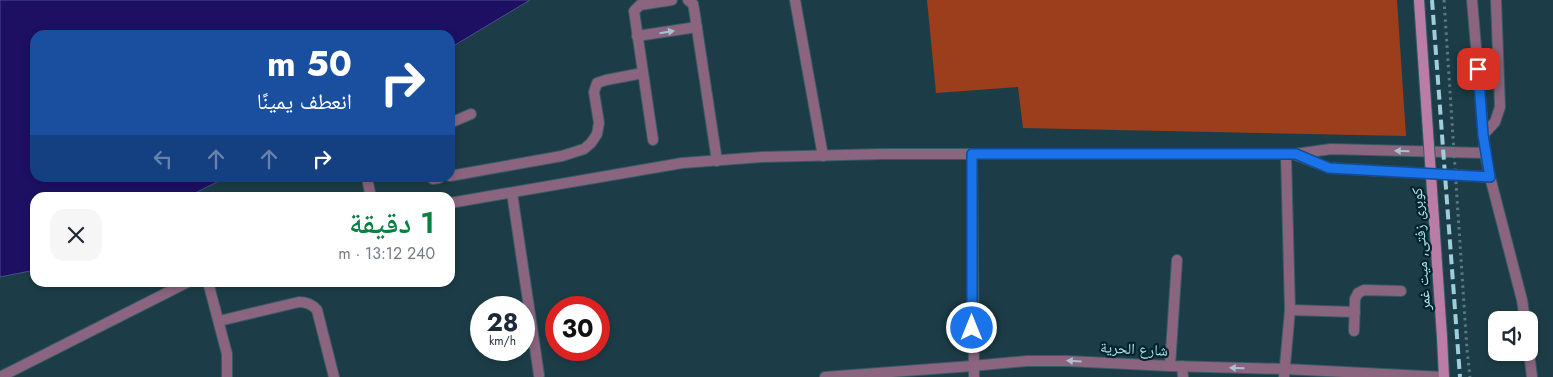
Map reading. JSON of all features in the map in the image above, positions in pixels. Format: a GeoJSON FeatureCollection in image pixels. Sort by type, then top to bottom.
{"type":"FeatureCollection","features":[{"type":"Feature","properties":{"kind":"main road","name":"كوبرى زفتى, ميت غمر"},"geometry":{"type":"LineString","coordinates":[[1419,0],[1442,337],[1443,377]]}},
{"type":"Feature","properties":{"kind":"street"},"geometry":{"type":"LineString","coordinates":[[653,140],[634,15],[636,7],[640,5],[672,0]]}},
{"type":"Feature","properties":{"kind":"street"},"geometry":{"type":"LineString","coordinates":[[688,0],[693,4],[717,161]]}},
{"type":"Feature","properties":{"kind":"street"},"geometry":{"type":"LineString","coordinates":[[796,0],[823,156]]}},
{"type":"Feature","properties":{"kind":"street"},"geometry":{"type":"LineString","coordinates":[[1472,0],[1483,135],[1490,177],[1524,311]]}},
{"type":"Feature","properties":{"kind":"street"},"geometry":{"type":"LineString","coordinates":[[1483,135],[1495,122],[1500,107],[1496,0]]}},
{"type":"Feature","properties":{"kind":"street"},"geometry":{"type":"LineString","coordinates":[[637,36],[697,27]]}},
{"type":"Feature","properties":{"kind":"street"},"geometry":{"type":"LineString","coordinates":[[455,175],[562,156],[584,149],[597,134],[599,123],[594,92],[597,84],[606,80],[643,73]]}},
{"type":"Feature","properties":{"kind":"street"},"geometry":{"type":"LineString","coordinates":[[455,121],[471,114]]}},
{"type":"Feature","properties":{"kind":"street"},"geometry":{"type":"LineString","coordinates":[[455,202],[682,163],[717,161],[823,156],[972,154],[1291,154],[1331,149],[1486,153]]}},
{"type":"Feature","properties":{"kind":"street"},"geometry":{"type":"LineString","coordinates":[[972,154],[973,372]]}},
{"type":"Feature","properties":{"kind":"street"},"geometry":{"type":"LineString","coordinates":[[1291,154],[1329,168],[1490,177]]}},
{"type":"Feature","properties":{"kind":"street"},"geometry":{"type":"LineString","coordinates":[[1285,373],[1290,310],[1291,154]]}},
{"type":"Feature","properties":{"kind":"street"},"geometry":{"type":"LineString","coordinates":[[512,193],[539,375]]}},
{"type":"Feature","properties":{"kind":"street"},"geometry":{"type":"LineString","coordinates":[[1170,366],[1177,260]]}},
{"type":"Feature","properties":{"kind":"street"},"geometry":{"type":"LineString","coordinates":[[0,377],[178,287]]}},
{"type":"Feature","properties":{"kind":"street"},"geometry":{"type":"LineString","coordinates":[[209,287],[227,354],[228,377]]}},
{"type":"Feature","properties":{"kind":"street"},"geometry":{"type":"LineString","coordinates":[[1354,331],[1355,299],[1358,293],[1361,291],[1401,291]]}},
{"type":"Feature","properties":{"kind":"street"},"geometry":{"type":"LineString","coordinates":[[219,321],[299,302],[313,305],[317,310],[334,377]]}},
{"type":"Feature","properties":{"kind":"street"},"geometry":{"type":"LineString","coordinates":[[1290,310],[1355,312]]}},
{"type":"Feature","properties":{"kind":"street","name":"شارع الحرية"},"geometry":{"type":"LineString","coordinates":[[825,377],[973,372],[1027,361],[1170,366],[1183,372],[1443,377]]}},
{"type":"Feature","properties":{"kind":"street"},"geometry":{"type":"LineString","coordinates":[[1530,361],[1532,377]]}},
{"type":"Feature","properties":{"kind":"path"},"geometry":{"type":"LineString","coordinates":[[1444,0],[1470,377]]}},
{"type":"Feature","properties":{"kind":"shaded area"},"geometry":{"type":"Polygon","coordinates":[[[0,0],[530,0],[455,45],[455,30],[30,30],[30,182],[217,182],[197,192],[30,192],[30,271],[0,277],[0,0]]]}},
{"type":"Feature","properties":{"kind":"shaded area"},"geometry":{"type":"Polygon","coordinates":[[[927,0],[1397,0],[1406,136],[1023,128],[1018,87],[936,93],[927,0]]]}},
{"type":"Feature","properties":{"kind":"railway"},"geometry":{"type":"LineString","coordinates":[[1432,0],[1460,377]]}},
{"type":"Feature","properties":{"kind":"route"},"geometry":{"type":"LineString","coordinates":[[972,328],[972,154],[1296,154],[1329,168],[1490,177],[1483,135],[1478,69]]}}]}
